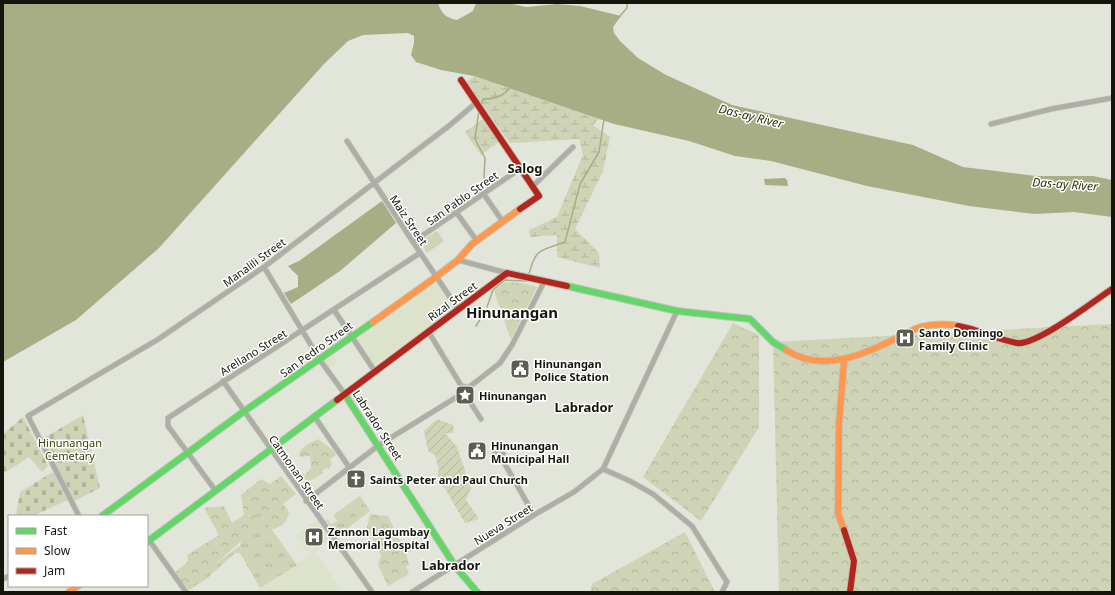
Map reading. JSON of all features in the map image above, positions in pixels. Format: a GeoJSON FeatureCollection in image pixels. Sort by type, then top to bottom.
{"type":"FeatureCollection","features":[{"type":"Feature","properties":{"kind":"street"},"geometry":{"type":"LineString","coordinates":[[461,80],[467,92],[479,106],[533,186],[573,147]]}},
{"type":"Feature","properties":{"kind":"street"},"geometry":{"type":"LineString","coordinates":[[991,124],[1051,109],[1112,98]]}},
{"type":"Feature","properties":{"kind":"street","name":"Manalili Street"},"geometry":{"type":"LineString","coordinates":[[78,515],[28,416],[157,340],[264,267],[450,125],[479,106]]}},
{"type":"Feature","properties":{"kind":"street","name":"Maiz Street"},"geometry":{"type":"LineString","coordinates":[[347,141],[374,184],[458,308]]}},
{"type":"Feature","properties":{"kind":"street","name":"San Pablo Street"},"geometry":{"type":"LineString","coordinates":[[413,242],[521,168]]}},
{"type":"Feature","properties":{"kind":"street","name":"San Pedro Street"},"geometry":{"type":"LineString","coordinates":[[103,515],[243,412],[320,360],[351,336],[458,260],[477,241],[539,196],[533,186]]}},
{"type":"Feature","properties":{"kind":"street"},"geometry":{"type":"LineString","coordinates":[[483,193],[503,222]]}},
{"type":"Feature","properties":{"kind":"street"},"geometry":{"type":"LineString","coordinates":[[456,212],[477,241]]}},
{"type":"Feature","properties":{"kind":"street","name":"Arellano Street"},"geometry":{"type":"LineString","coordinates":[[215,490],[168,426],[168,418],[420,253]]}},
{"type":"Feature","properties":{"kind":"street"},"geometry":{"type":"LineString","coordinates":[[458,260],[544,282],[677,311],[750,319],[773,342],[788,352],[812,360],[844,361],[921,327],[944,324],[971,328],[1017,343],[1028,342],[1042,336],[1112,289]]}},
{"type":"Feature","properties":{"kind":"street","name":"Labrador Street"},"geometry":{"type":"LineString","coordinates":[[264,267],[320,360],[379,445],[455,566],[477,592]]}},
{"type":"Feature","properties":{"kind":"street","name":"Rizal Street"},"geometry":{"type":"LineString","coordinates":[[148,541],[374,370],[507,273]]}},
{"type":"Feature","properties":{"kind":"street"},"geometry":{"type":"LineString","coordinates":[[428,331],[462,387],[468,388],[500,364],[512,345],[544,282]]}},
{"type":"Feature","properties":{"kind":"street"},"geometry":{"type":"LineString","coordinates":[[334,310],[374,370]]}},
{"type":"Feature","properties":{"kind":"street"},"geometry":{"type":"LineString","coordinates":[[677,311],[603,469],[630,481],[653,494],[692,526],[727,582],[722,592]]}},
{"type":"Feature","properties":{"kind":"street"},"geometry":{"type":"LineString","coordinates":[[844,361],[839,424],[838,513],[854,561],[850,592]]}},
{"type":"Feature","properties":{"kind":"street","name":"Catmonan Street"},"geometry":{"type":"LineString","coordinates":[[223,381],[243,412],[372,592]]}},
{"type":"Feature","properties":{"kind":"street"},"geometry":{"type":"LineString","coordinates":[[460,395],[459,391],[462,387]]}},
{"type":"Feature","properties":{"kind":"street"},"geometry":{"type":"LineString","coordinates":[[468,388],[469,394],[467,397],[481,419]]}},
{"type":"Feature","properties":{"kind":"street"},"geometry":{"type":"LineString","coordinates":[[460,395],[462,397],[467,397]]}},
{"type":"Feature","properties":{"kind":"street"},"geometry":{"type":"LineString","coordinates":[[306,501],[379,445],[460,395]]}},
{"type":"Feature","properties":{"kind":"street"},"geometry":{"type":"LineString","coordinates":[[314,416],[349,467]]}},
{"type":"Feature","properties":{"kind":"street"},"geometry":{"type":"LineString","coordinates":[[502,459],[534,515]]}},
{"type":"Feature","properties":{"kind":"street","name":"Nueva Street"},"geometry":{"type":"LineString","coordinates":[[412,592],[534,515],[574,492],[603,469]]}},
{"type":"Feature","properties":{"kind":"street"},"geometry":{"type":"LineString","coordinates":[[148,541],[186,592]]}},
{"type":"Feature","properties":{"kind":"shaded area"},"geometry":{"type":"Polygon","coordinates":[[[436,281],[455,308],[374,365],[355,339],[436,281]]]}},
{"type":"Feature","properties":{"kind":"shaded area"},"geometry":{"type":"Polygon","coordinates":[[[333,354],[338,361],[328,368],[323,361],[333,354]]]}},
{"type":"Feature","properties":{"kind":"shaded area"},"geometry":{"type":"Polygon","coordinates":[[[317,520],[331,539],[315,552],[342,592],[256,592],[310,555],[296,536],[317,520]]]}},
{"type":"Feature","properties":{"kind":"green space"},"geometry":{"type":"Polygon","coordinates":[[[474,76],[599,119],[593,125],[610,137],[603,171],[575,229],[599,253],[600,268],[557,257],[557,235],[530,237],[529,230],[557,217],[583,155],[579,139],[510,143],[466,82],[474,76]]]}},
{"type":"Feature","properties":{"kind":"green space"},"geometry":{"type":"Polygon","coordinates":[[[484,118],[500,141],[481,155],[465,132],[484,118]]]}},
{"type":"Feature","properties":{"kind":"green space"},"geometry":{"type":"Polygon","coordinates":[[[437,231],[444,241],[427,253],[420,242],[437,231]]]}},
{"type":"Feature","properties":{"kind":"green space"},"geometry":{"type":"Polygon","coordinates":[[[505,282],[522,283],[537,287],[511,339],[494,291],[505,282]]]}},
{"type":"Feature","properties":{"kind":"green space"},"geometry":{"type":"Polygon","coordinates":[[[733,323],[759,335],[759,427],[701,521],[643,477],[733,323]]]}},
{"type":"Feature","properties":{"kind":"green space"},"geometry":{"type":"Polygon","coordinates":[[[1112,324],[1112,592],[779,592],[773,342],[1112,324]]]}},
{"type":"Feature","properties":{"kind":"green space","name":"Hinunangan Cemetary"},"geometry":{"type":"Polygon","coordinates":[[[83,415],[100,488],[75,501],[42,439],[83,415]]]}},
{"type":"Feature","properties":{"kind":"green space"},"geometry":{"type":"Polygon","coordinates":[[[23,417],[48,466],[42,472],[29,457],[3,474],[3,434],[23,417]]]}},
{"type":"Feature","properties":{"kind":"green space"},"geometry":{"type":"Polygon","coordinates":[[[437,419],[453,425],[454,433],[445,433],[457,447],[471,488],[466,500],[479,519],[465,523],[437,475],[439,470],[435,455],[428,451],[424,431],[437,419]]]}},
{"type":"Feature","properties":{"kind":"green space"},"geometry":{"type":"Polygon","coordinates":[[[318,439],[334,451],[336,455],[330,459],[332,464],[329,469],[326,468],[322,471],[323,473],[308,481],[303,478],[311,468],[310,456],[299,457],[299,454],[303,448],[318,439]]]}},
{"type":"Feature","properties":{"kind":"green space"},"geometry":{"type":"Polygon","coordinates":[[[53,472],[67,500],[35,515],[16,515],[20,492],[53,472]]]}},
{"type":"Feature","properties":{"kind":"green space"},"geometry":{"type":"Polygon","coordinates":[[[281,476],[296,494],[283,504],[289,512],[284,524],[272,529],[258,511],[250,534],[204,573],[185,585],[174,573],[188,562],[187,555],[219,535],[204,508],[224,506],[232,523],[244,515],[241,495],[261,479],[270,484],[281,476]]]}},
{"type":"Feature","properties":{"kind":"green space"},"geometry":{"type":"Polygon","coordinates":[[[360,496],[370,511],[337,536],[326,520],[328,519],[331,524],[337,521],[333,515],[360,496]]]}},
{"type":"Feature","properties":{"kind":"green space"},"geometry":{"type":"Polygon","coordinates":[[[258,510],[297,565],[260,588],[240,553],[235,553],[206,579],[189,590],[185,585],[240,546],[243,524],[258,510]]]}},
{"type":"Feature","properties":{"kind":"green space"},"geometry":{"type":"Polygon","coordinates":[[[370,514],[388,516],[403,547],[416,543],[421,548],[406,553],[409,565],[406,566],[409,574],[388,586],[378,565],[381,555],[367,528],[370,514]]]}},
{"type":"Feature","properties":{"kind":"green space"},"geometry":{"type":"Polygon","coordinates":[[[685,532],[715,592],[590,592],[592,584],[685,532]]]}},
{"type":"Feature","properties":{"kind":"water","name":"Das-ay River"},"geometry":{"type":"Polygon","coordinates":[[[3,3],[438,3],[445,15],[457,20],[473,11],[476,3],[508,3],[526,7],[557,4],[580,6],[621,16],[613,27],[614,33],[620,41],[638,58],[666,75],[732,105],[913,145],[963,167],[1036,176],[1093,176],[1112,180],[1112,217],[1074,212],[1034,214],[969,206],[867,186],[771,161],[735,156],[689,141],[614,124],[474,76],[441,70],[416,62],[411,55],[414,36],[408,33],[363,35],[348,41],[324,64],[159,248],[76,320],[3,362],[3,3]]]}},
{"type":"Feature","properties":{"kind":"water"},"geometry":{"type":"Polygon","coordinates":[[[785,178],[788,186],[765,185],[764,179],[785,178]]]}},
{"type":"Feature","properties":{"kind":"water"},"geometry":{"type":"Polygon","coordinates":[[[382,201],[396,223],[340,271],[291,304],[284,293],[298,287],[298,276],[288,266],[299,261],[382,201]]]}},
{"type":"Feature","properties":{"kind":"waterway"},"geometry":{"type":"LineString","coordinates":[[620,16],[627,8],[627,3]]}},
{"type":"Feature","properties":{"kind":"waterway"},"geometry":{"type":"LineString","coordinates":[[481,105],[483,99],[498,97],[505,93],[510,87]]}},
{"type":"Feature","properties":{"kind":"waterway"},"geometry":{"type":"LineString","coordinates":[[479,110],[475,139],[485,158],[484,178]]}},
{"type":"Feature","properties":{"kind":"waterway"},"geometry":{"type":"LineString","coordinates":[[529,274],[537,254],[545,249],[565,242],[580,184],[599,152],[604,119]]}},
{"type":"Feature","properties":{"kind":"waterway"},"geometry":{"type":"LineString","coordinates":[[487,307],[493,290],[505,280],[527,281]]}},
{"type":"Feature","properties":{"kind":"waterway"},"geometry":{"type":"LineString","coordinates":[[476,326],[484,313]]}},
{"type":"Feature","properties":{"kind":"traffic: fast"},"geometry":{"type":"LineString","coordinates":[[567,286],[677,311],[750,319],[773,342],[786,350]]}},
{"type":"Feature","properties":{"kind":"traffic: fast"},"geometry":{"type":"LineString","coordinates":[[103,515],[243,412],[373,322]]}},
{"type":"Feature","properties":{"kind":"traffic: fast"},"geometry":{"type":"LineString","coordinates":[[344,393],[455,566],[477,592]]}},
{"type":"Feature","properties":{"kind":"traffic: fast"},"geometry":{"type":"LineString","coordinates":[[148,541],[337,400]]}},
{"type":"Feature","properties":{"kind":"traffic: slow"},"geometry":{"type":"LineString","coordinates":[[373,322],[436,277],[458,260],[472,244],[520,209]]}},
{"type":"Feature","properties":{"kind":"traffic: slow"},"geometry":{"type":"LineString","coordinates":[[786,350],[800,357],[829,361],[843,359],[872,350],[921,327],[930,325],[958,326]]}},
{"type":"Feature","properties":{"kind":"traffic: slow"},"geometry":{"type":"LineString","coordinates":[[844,361],[839,424],[838,513],[844,530]]}},
{"type":"Feature","properties":{"kind":"traffic: slow"},"geometry":{"type":"LineString","coordinates":[[69,592],[76,587]]}},
{"type":"Feature","properties":{"kind":"traffic: jam"},"geometry":{"type":"LineString","coordinates":[[461,80],[539,196],[520,209]]}},
{"type":"Feature","properties":{"kind":"traffic: jam"},"geometry":{"type":"LineString","coordinates":[[337,400],[507,273],[567,286]]}},
{"type":"Feature","properties":{"kind":"traffic: jam"},"geometry":{"type":"LineString","coordinates":[[958,326],[1010,342],[1026,342],[1037,338],[1065,322],[1112,289]]}},
{"type":"Feature","properties":{"kind":"traffic: jam"},"geometry":{"type":"LineString","coordinates":[[844,530],[854,561],[850,592]]}},
{"type":"Feature","properties":{"kind":"place","name":"Santo Domingo Family Clinic"},"geometry":{"type":"Point","coordinates":[905,338]}},
{"type":"Feature","properties":{"kind":"place","name":"Hinunangan Police Station"},"geometry":{"type":"Point","coordinates":[520,369]}},
{"type":"Feature","properties":{"kind":"place","name":"Hinunangan"},"geometry":{"type":"Point","coordinates":[465,395]}},
{"type":"Feature","properties":{"kind":"place","name":"Hinunangan Municipal Hall"},"geometry":{"type":"Point","coordinates":[477,451]}},
{"type":"Feature","properties":{"kind":"place","name":"Saints Peter and Paul Church"},"geometry":{"type":"Point","coordinates":[356,479]}},
{"type":"Feature","properties":{"kind":"place","name":"Zennon Lagumbay Memorial Hospital"},"geometry":{"type":"Point","coordinates":[314,537]}},
{"type":"Feature","properties":{"kind":"district","name":"Salog"},"geometry":{"type":"Point","coordinates":[525,168]}},
{"type":"Feature","properties":{"kind":"district","name":"Hinunangan"},"geometry":{"type":"Point","coordinates":[512,312]}},
{"type":"Feature","properties":{"kind":"district","name":"Labrador"},"geometry":{"type":"Point","coordinates":[584,407]}},
{"type":"Feature","properties":{"kind":"district","name":"Labrador"},"geometry":{"type":"Point","coordinates":[451,565]}}]}
